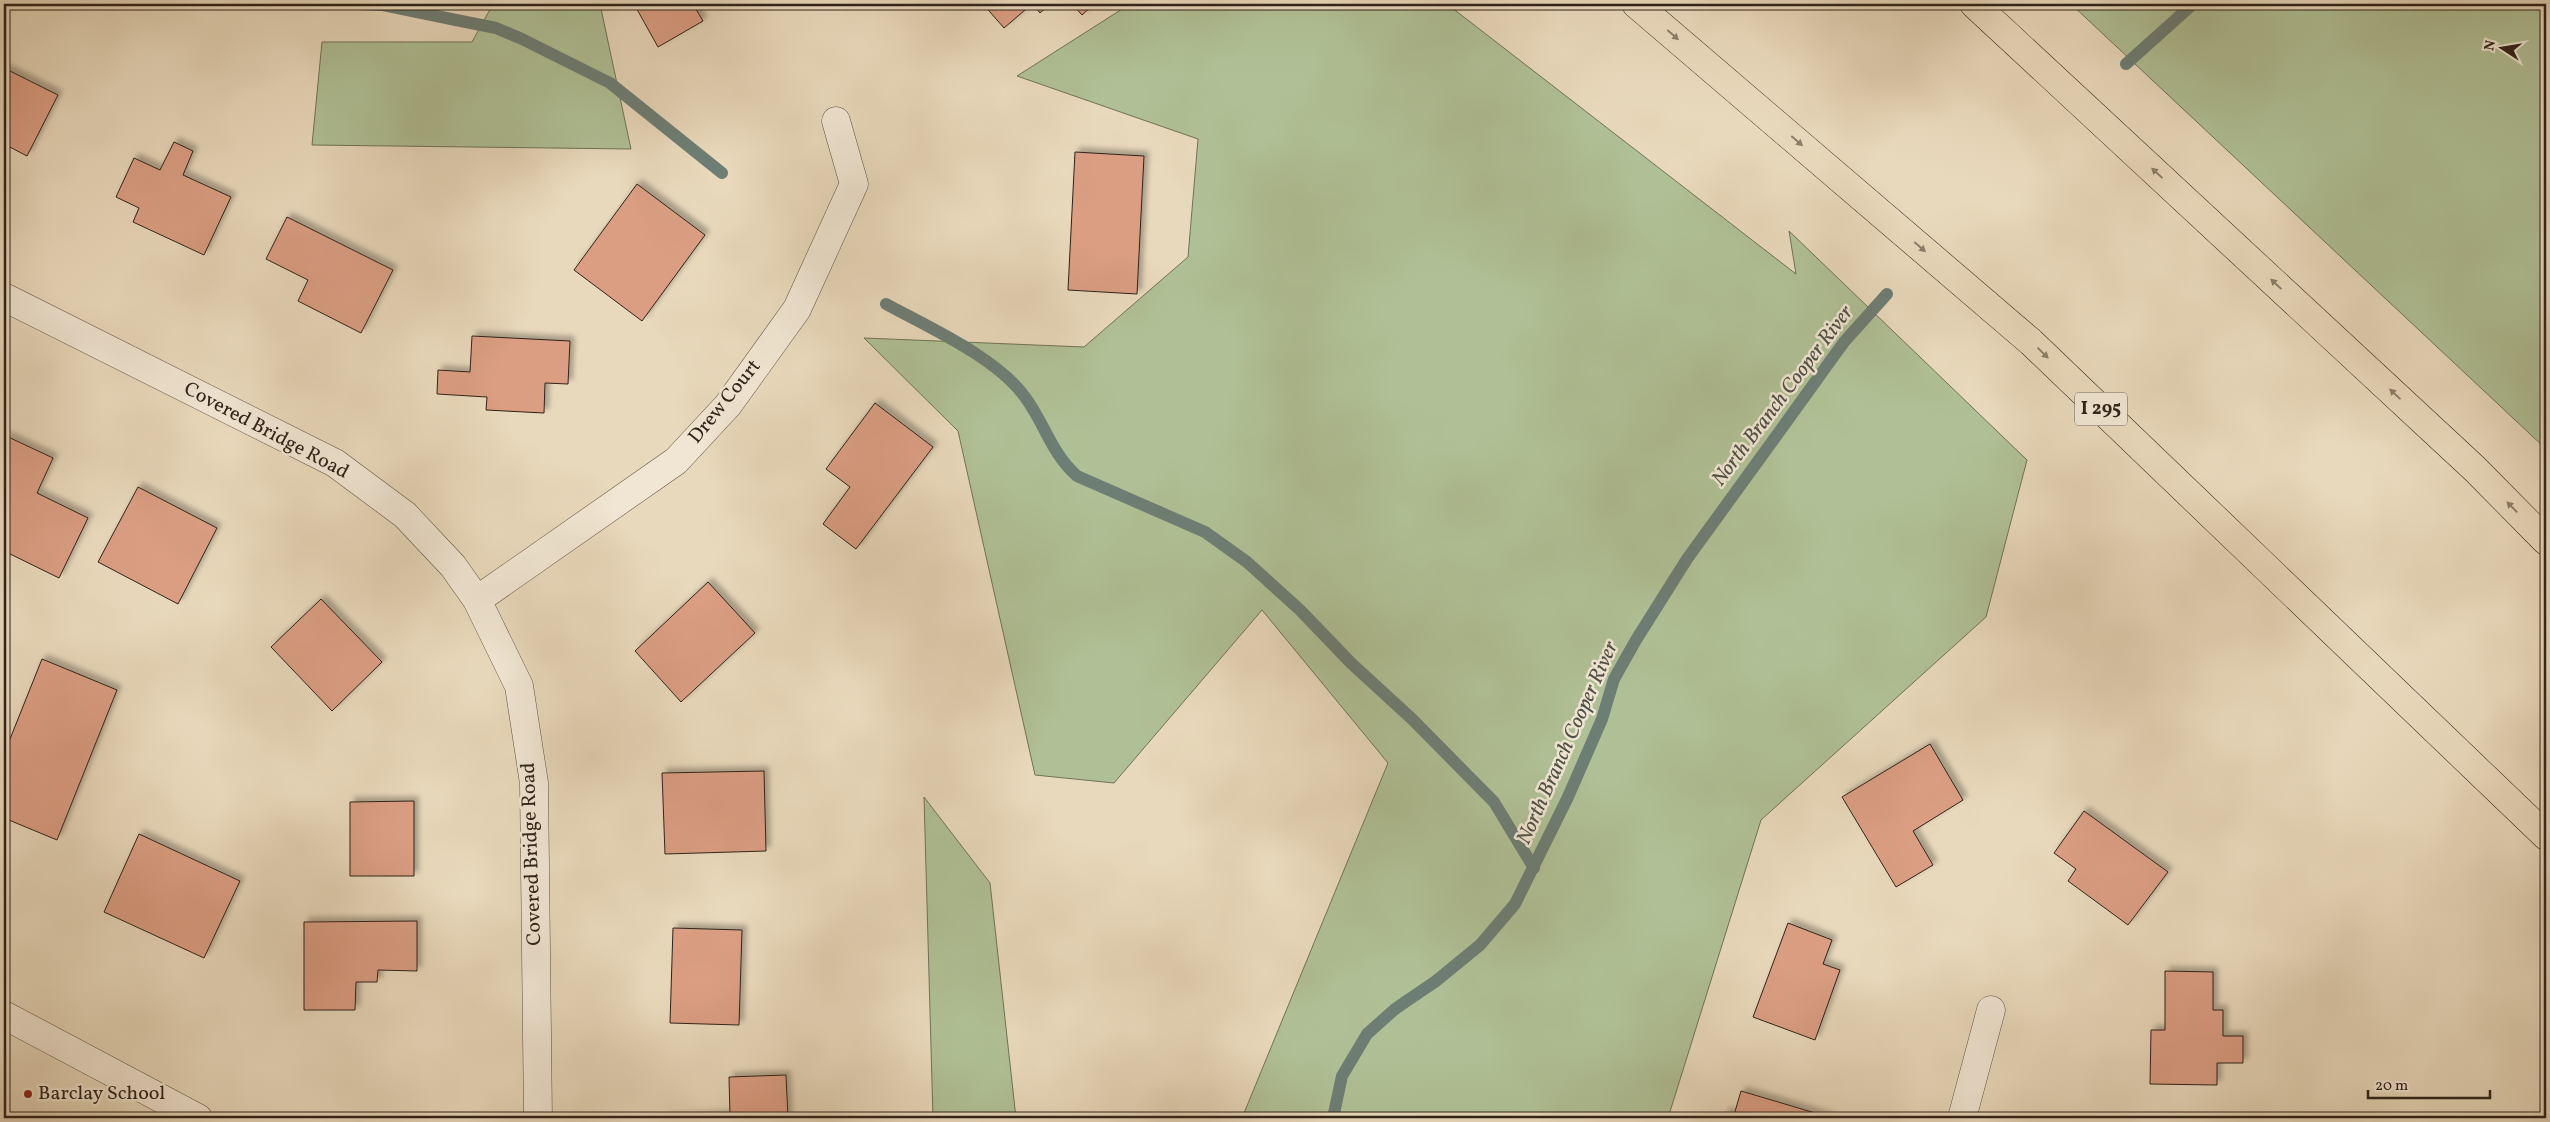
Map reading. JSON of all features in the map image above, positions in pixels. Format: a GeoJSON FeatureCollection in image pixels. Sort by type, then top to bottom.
{"type":"FeatureCollection","features":[{"type":"Feature","properties":{"kind":"highway","name":"I 295"},"geometry":{"type":"LineString","coordinates":[[1636,4],[2031,342],[2546,836]]}},
{"type":"Feature","properties":{"kind":"highway"},"geometry":{"type":"LineString","coordinates":[[1974,4],[2475,469],[2546,542]]}},
{"type":"Feature","properties":{"kind":"street","name":"Drew Court"},"geometry":{"type":"LineString","coordinates":[[477,600],[676,461],[728,405],[796,309],[854,184],[836,121]]}},
{"type":"Feature","properties":{"kind":"street","name":"Covered Bridge Road"},"geometry":{"type":"LineString","coordinates":[[4,297],[335,463],[405,515],[453,566],[477,600],[519,686],[534,783],[538,1118]]}},
{"type":"Feature","properties":{"kind":"street"},"geometry":{"type":"LineString","coordinates":[[1962,1118],[1991,1010]]}},
{"type":"Feature","properties":{"kind":"street"},"geometry":{"type":"LineString","coordinates":[[4,1015],[198,1118]]}},
{"type":"Feature","properties":{"kind":"green space"},"geometry":{"type":"Polygon","coordinates":[[[493,4],[600,4],[631,149],[312,145],[322,42],[472,42],[493,4]]]}},
{"type":"Feature","properties":{"kind":"green space"},"geometry":{"type":"Polygon","coordinates":[[[1130,4],[1447,4],[1796,274],[1789,231],[2027,460],[1986,617],[1761,820],[1668,1118],[1242,1118],[1388,763],[1262,610],[1114,783],[1035,775],[958,431],[864,338],[1084,347],[1188,257],[1198,139],[1017,76],[1130,4]]]}},
{"type":"Feature","properties":{"kind":"green space"},"geometry":{"type":"Polygon","coordinates":[[[2071,4],[2546,4],[2546,449],[2071,4]]]}},
{"type":"Feature","properties":{"kind":"green space"},"geometry":{"type":"Polygon","coordinates":[[[924,797],[990,883],[1016,1118],[933,1118],[924,797]]]}},
{"type":"Feature","properties":{"kind":"building"},"geometry":{"type":"Polygon","coordinates":[[[634,4],[693,4],[703,21],[658,47],[634,4]]]}},
{"type":"Feature","properties":{"kind":"building"},"geometry":{"type":"Polygon","coordinates":[[[983,4],[1032,4],[1004,28],[983,4]]]}},
{"type":"Feature","properties":{"kind":"building"},"geometry":{"type":"Polygon","coordinates":[[[1033,4],[1050,4],[1040,13],[1033,4]]]}},
{"type":"Feature","properties":{"kind":"building"},"geometry":{"type":"Polygon","coordinates":[[[1072,4],[1094,4],[1082,15],[1072,4]]]}},
{"type":"Feature","properties":{"kind":"building"},"geometry":{"type":"Polygon","coordinates":[[[4,68],[58,95],[27,156],[4,144],[4,68]]]}},
{"type":"Feature","properties":{"kind":"building"},"geometry":{"type":"Polygon","coordinates":[[[174,142],[193,151],[183,175],[231,197],[204,255],[133,222],[139,208],[116,197],[134,158],[160,170],[174,142]]]}},
{"type":"Feature","properties":{"kind":"building"},"geometry":{"type":"Polygon","coordinates":[[[1075,152],[1144,156],[1137,294],[1068,290],[1075,152]]]}},
{"type":"Feature","properties":{"kind":"building"},"geometry":{"type":"Polygon","coordinates":[[[637,184],[705,235],[642,321],[574,270],[637,184]]]}},
{"type":"Feature","properties":{"kind":"building"},"geometry":{"type":"Polygon","coordinates":[[[287,217],[393,270],[361,333],[298,301],[308,280],[266,259],[287,217]]]}},
{"type":"Feature","properties":{"kind":"building"},"geometry":{"type":"Polygon","coordinates":[[[472,336],[570,341],[568,384],[545,383],[544,413],[486,410],[487,397],[437,394],[438,370],[470,372],[472,336]]]}},
{"type":"Feature","properties":{"kind":"building"},"geometry":{"type":"Polygon","coordinates":[[[875,403],[933,447],[856,549],[823,524],[850,487],[826,469],[875,403]]]}},
{"type":"Feature","properties":{"kind":"building"},"geometry":{"type":"Polygon","coordinates":[[[6,436],[53,458],[37,493],[88,518],[59,578],[4,551],[4,441],[6,436]]]}},
{"type":"Feature","properties":{"kind":"building"},"geometry":{"type":"Polygon","coordinates":[[[138,487],[217,528],[178,604],[98,562],[138,487]]]}},
{"type":"Feature","properties":{"kind":"building"},"geometry":{"type":"Polygon","coordinates":[[[708,582],[755,633],[681,702],[635,651],[708,582]]]}},
{"type":"Feature","properties":{"kind":"building"},"geometry":{"type":"Polygon","coordinates":[[[321,599],[382,662],[332,711],[271,647],[321,599]]]}},
{"type":"Feature","properties":{"kind":"building"},"geometry":{"type":"Polygon","coordinates":[[[42,659],[117,690],[57,840],[4,818],[4,754],[42,659]]]}},
{"type":"Feature","properties":{"kind":"building"},"geometry":{"type":"Polygon","coordinates":[[[1930,744],[1963,800],[1913,831],[1933,865],[1896,887],[1842,797],[1930,744]]]}},
{"type":"Feature","properties":{"kind":"building"},"geometry":{"type":"Polygon","coordinates":[[[764,771],[766,851],[665,854],[662,773],[764,771]]]}},
{"type":"Feature","properties":{"kind":"building"},"geometry":{"type":"Polygon","coordinates":[[[414,801],[414,876],[350,876],[350,802],[414,801]]]}},
{"type":"Feature","properties":{"kind":"building"},"geometry":{"type":"Polygon","coordinates":[[[2084,811],[2168,872],[2128,925],[2068,881],[2076,869],[2054,853],[2084,811]]]}},
{"type":"Feature","properties":{"kind":"building"},"geometry":{"type":"Polygon","coordinates":[[[139,834],[240,881],[204,958],[104,912],[139,834]]]}},
{"type":"Feature","properties":{"kind":"building"},"geometry":{"type":"Polygon","coordinates":[[[417,921],[417,971],[378,970],[377,982],[356,982],[355,1010],[304,1010],[304,922],[417,921]]]}},
{"type":"Feature","properties":{"kind":"building"},"geometry":{"type":"Polygon","coordinates":[[[1788,923],[1832,940],[1823,964],[1840,970],[1815,1040],[1753,1017],[1788,923]]]}},
{"type":"Feature","properties":{"kind":"building"},"geometry":{"type":"Polygon","coordinates":[[[673,928],[742,930],[739,1025],[670,1023],[673,928]]]}},
{"type":"Feature","properties":{"kind":"building"},"geometry":{"type":"Polygon","coordinates":[[[2165,971],[2213,972],[2213,1010],[2223,1010],[2223,1036],[2243,1036],[2243,1063],[2217,1063],[2217,1085],[2150,1084],[2151,1030],[2165,1030],[2165,971]]]}},
{"type":"Feature","properties":{"kind":"building"},"geometry":{"type":"Polygon","coordinates":[[[786,1075],[788,1118],[666,1118],[730,1115],[729,1077],[786,1075]]]}},
{"type":"Feature","properties":{"kind":"building"},"geometry":{"type":"Polygon","coordinates":[[[1741,1091],[1832,1118],[1723,1118],[1725,1112],[1734,1115],[1741,1091]]]}},
{"type":"Feature","properties":{"kind":"waterway"},"geometry":{"type":"LineString","coordinates":[[274,4],[334,4]]}},
{"type":"Feature","properties":{"kind":"waterway"},"geometry":{"type":"LineString","coordinates":[[358,4],[383,5],[496,28],[522,39],[610,83],[722,173]]}},
{"type":"Feature","properties":{"kind":"waterway","name":"North Branch Cooper River"},"geometry":{"type":"LineString","coordinates":[[2126,64],[2193,4]]}},
{"type":"Feature","properties":{"kind":"waterway","name":"North Branch Cooper River"},"geometry":{"type":"LineString","coordinates":[[1333,1118],[1342,1076],[1367,1034],[1395,1009],[1436,981],[1480,945],[1515,904],[1568,797],[1602,719],[1614,679],[1636,640],[1687,559],[1844,342],[1887,294]]}},
{"type":"Feature","properties":{"kind":"waterway"},"geometry":{"type":"LineString","coordinates":[[886,304],[960,344],[997,369],[1012,382],[1032,407],[1054,448],[1077,476],[1205,532],[1247,562],[1300,610],[1351,663],[1412,719],[1494,802],[1534,868]]}},
{"type":"Feature","properties":{"kind":"place","name":"Barclay School"},"geometry":{"type":"Point","coordinates":[28,1094]}}]}
